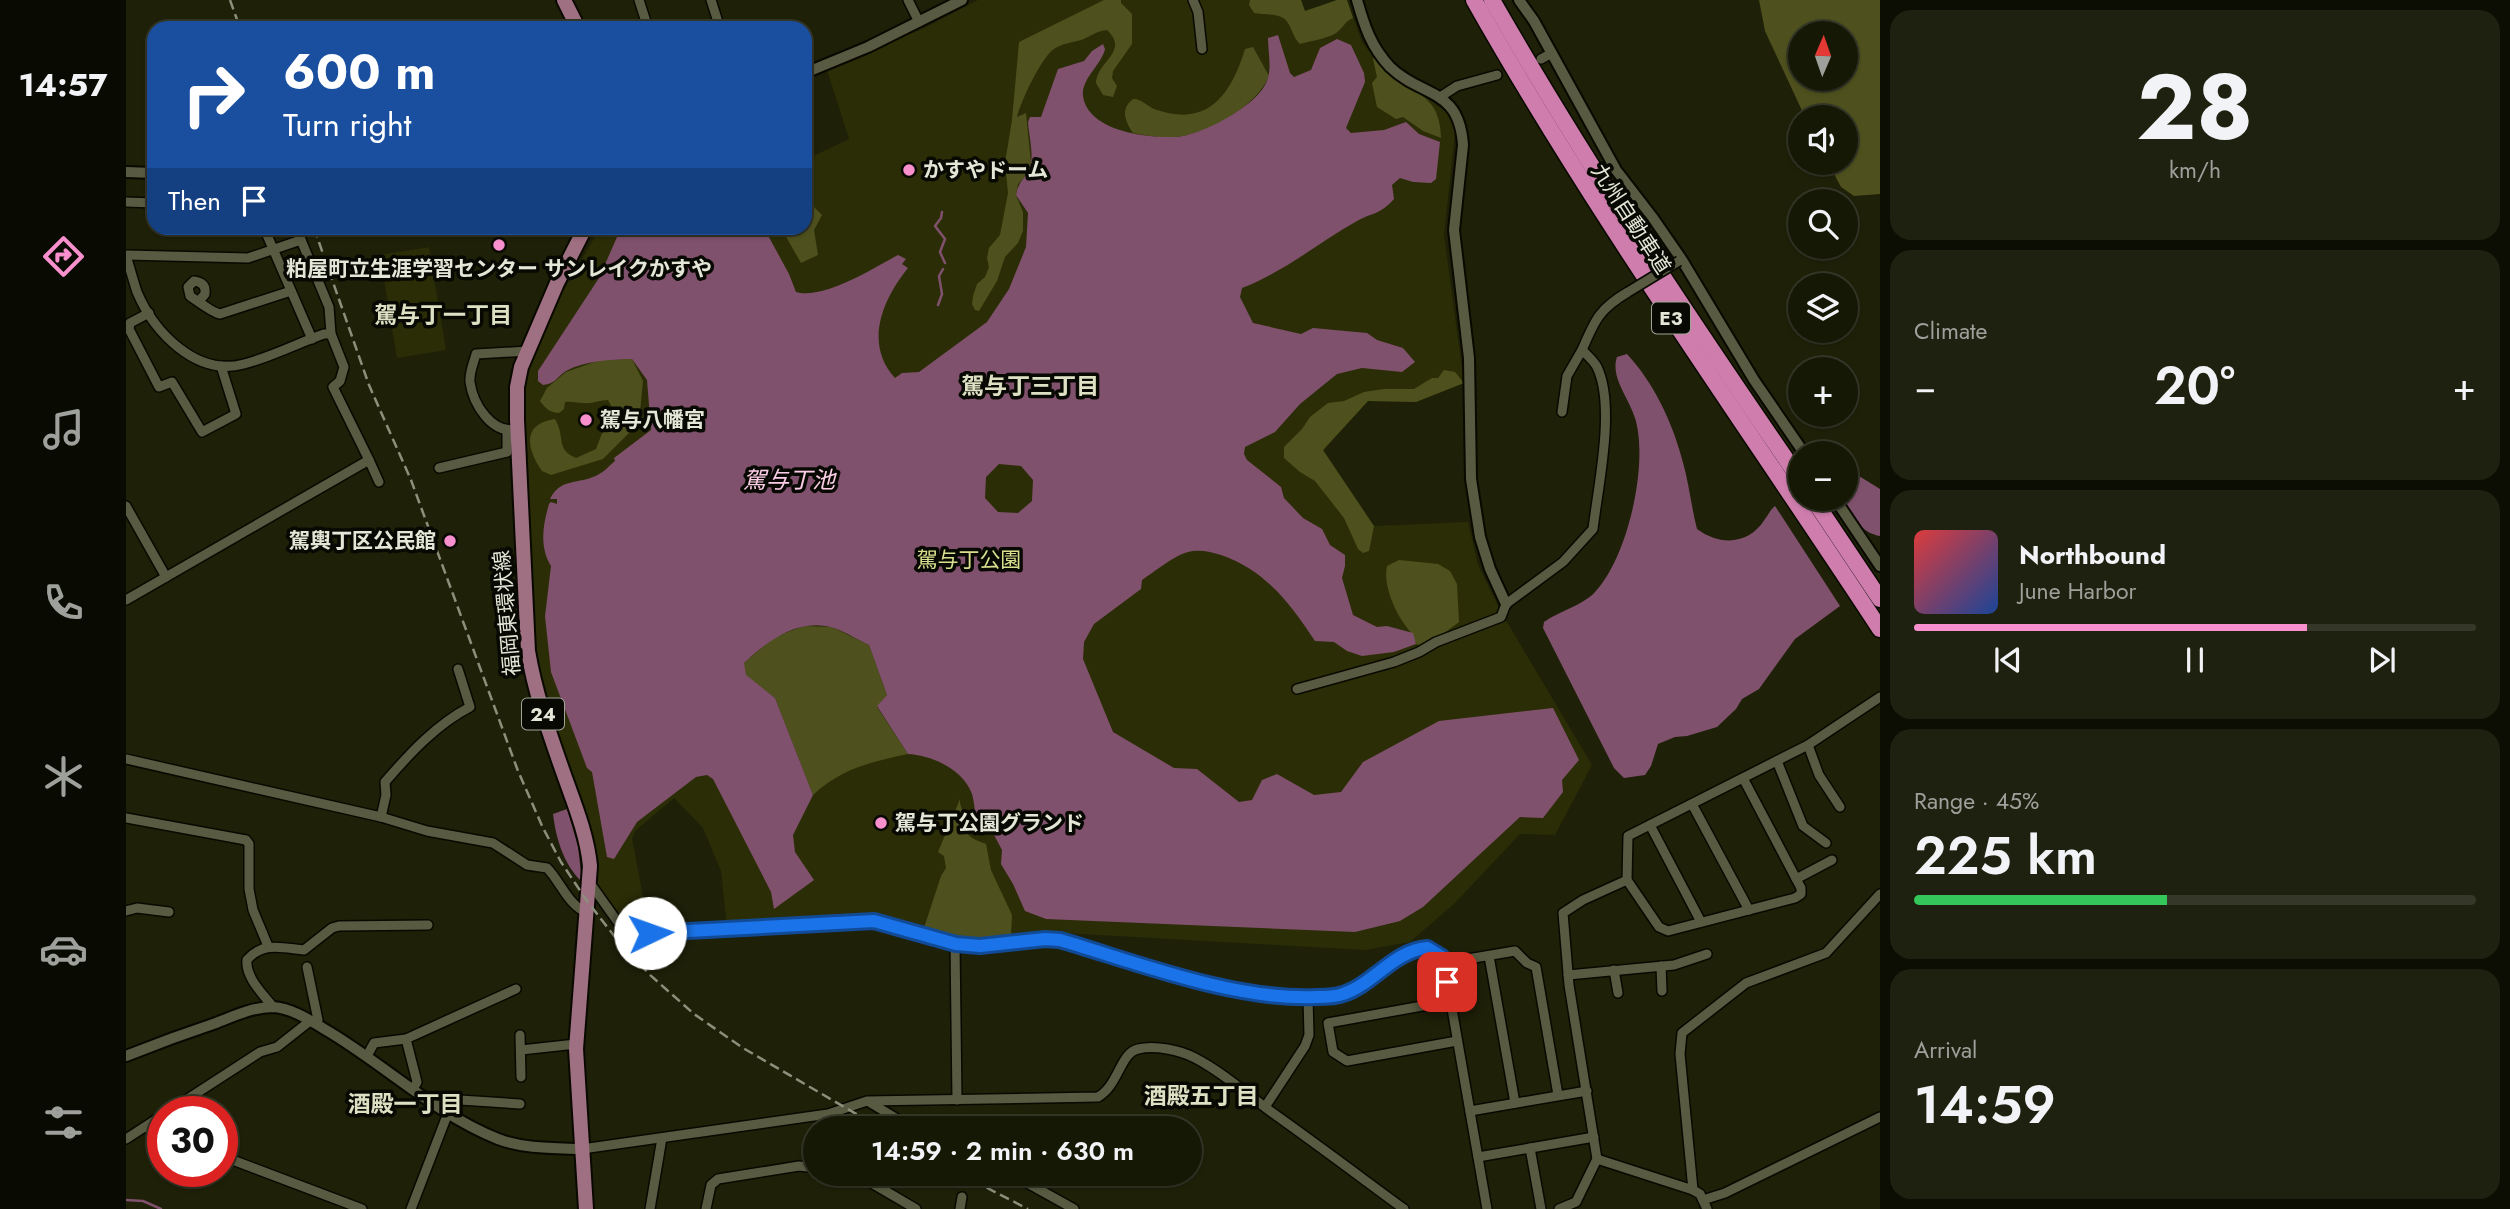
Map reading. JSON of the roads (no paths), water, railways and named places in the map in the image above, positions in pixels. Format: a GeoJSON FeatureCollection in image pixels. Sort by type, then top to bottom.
{"type":"FeatureCollection","features":[{"type":"Feature","properties":{"kind":"highway","name":"九州自動車道"},"geometry":{"type":"LineString","coordinates":[[1474,0],[1584,185],[1880,629]]}},
{"type":"Feature","properties":{"kind":"highway","name":"九州自動車道"},"geometry":{"type":"LineString","coordinates":[[1492,0],[1532,71],[1612,200],[1788,462]]}},
{"type":"Feature","properties":{"kind":"highway"},"geometry":{"type":"LineString","coordinates":[[1821,511],[1880,599]]}},
{"type":"Feature","properties":{"kind":"main road"},"geometry":{"type":"LineString","coordinates":[[564,0],[574,21]]}},
{"type":"Feature","properties":{"kind":"main road","name":"福岡東環状線"},"geometry":{"type":"LineString","coordinates":[[581,235],[557,283],[521,367],[512,430],[528,651],[534,683],[589,851],[576,1044],[586,1209]]}},
{"type":"Feature","properties":{"kind":"street"},"geometry":{"type":"LineString","coordinates":[[639,0],[646,21]]}},
{"type":"Feature","properties":{"kind":"street"},"geometry":{"type":"LineString","coordinates":[[711,0],[718,21]]}},
{"type":"Feature","properties":{"kind":"street"},"geometry":{"type":"LineString","coordinates":[[908,0],[919,22]]}},
{"type":"Feature","properties":{"kind":"street"},"geometry":{"type":"LineString","coordinates":[[812,70],[857,52],[962,0]]}},
{"type":"Feature","properties":{"kind":"street"},"geometry":{"type":"LineString","coordinates":[[1193,0],[1198,12],[1202,49]]}},
{"type":"Feature","properties":{"kind":"street"},"geometry":{"type":"LineString","coordinates":[[1357,0],[1368,36],[1392,68],[1440,97],[1452,108],[1462,131],[1463,145],[1454,230],[1469,358],[1469,443],[1475,509],[1490,569],[1506,604]]}},
{"type":"Feature","properties":{"kind":"street"},"geometry":{"type":"LineString","coordinates":[[1519,0],[1552,53],[1616,170],[1653,218],[1754,380],[1796,441]]}},
{"type":"Feature","properties":{"kind":"street"},"geometry":{"type":"LineString","coordinates":[[1541,59],[1552,53]]}},
{"type":"Feature","properties":{"kind":"street"},"geometry":{"type":"LineString","coordinates":[[1440,97],[1457,86],[1497,75]]}},
{"type":"Feature","properties":{"kind":"street"},"geometry":{"type":"LineString","coordinates":[[126,172],[147,173]]}},
{"type":"Feature","properties":{"kind":"street"},"geometry":{"type":"LineString","coordinates":[[126,202],[147,204]]}},
{"type":"Feature","properties":{"kind":"street"},"geometry":{"type":"LineString","coordinates":[[267,235],[312,339]]}},
{"type":"Feature","properties":{"kind":"street"},"geometry":{"type":"LineString","coordinates":[[299,235],[329,307],[331,334],[344,367],[340,381],[333,387],[379,482]]}},
{"type":"Feature","properties":{"kind":"street"},"geometry":{"type":"LineString","coordinates":[[301,240],[248,258],[126,255],[138,293],[149,313],[169,339],[202,362],[221,366],[244,364],[331,334]]}},
{"type":"Feature","properties":{"kind":"street"},"geometry":{"type":"LineString","coordinates":[[1562,412],[1567,376],[1597,317],[1608,304],[1681,261]]}},
{"type":"Feature","properties":{"kind":"street"},"geometry":{"type":"LineString","coordinates":[[200,300],[211,311],[225,314],[291,291]]}},
{"type":"Feature","properties":{"kind":"street"},"geometry":{"type":"LineString","coordinates":[[149,313],[130,323],[129,329],[159,387],[172,382],[202,432],[236,414],[221,366]]}},
{"type":"Feature","properties":{"kind":"street"},"geometry":{"type":"LineString","coordinates":[[1297,690],[1394,662],[1436,642],[1501,617],[1506,604],[1563,562],[1593,529],[1606,407],[1596,365],[1582,350]]}},
{"type":"Feature","properties":{"kind":"street"},"geometry":{"type":"LineString","coordinates":[[439,468],[507,452],[512,430],[496,426],[478,407],[470,380],[476,354],[528,351]]}},
{"type":"Feature","properties":{"kind":"street"},"geometry":{"type":"LineString","coordinates":[[126,600],[369,460]]}},
{"type":"Feature","properties":{"kind":"street"},"geometry":{"type":"LineString","coordinates":[[126,506],[166,577]]}},
{"type":"Feature","properties":{"kind":"street"},"geometry":{"type":"LineString","coordinates":[[1843,511],[1880,566]]}},
{"type":"Feature","properties":{"kind":"street"},"geometry":{"type":"LineString","coordinates":[[381,817],[386,795],[385,782],[425,739],[445,725],[451,717],[470,707],[458,669]]}},
{"type":"Feature","properties":{"kind":"street"},"geometry":{"type":"LineString","coordinates":[[1743,778],[1796,879],[1801,894],[1796,898],[1668,931],[1659,927],[1627,880],[1628,836],[1808,745],[1880,697]]}},
{"type":"Feature","properties":{"kind":"street"},"geometry":{"type":"LineString","coordinates":[[1808,745],[1819,775],[1840,807]]}},
{"type":"Feature","properties":{"kind":"street"},"geometry":{"type":"LineString","coordinates":[[126,759],[381,817],[427,831],[493,843],[527,865],[547,869],[572,901],[586,912]]}},
{"type":"Feature","properties":{"kind":"street"},"geometry":{"type":"LineString","coordinates":[[1777,761],[1803,826],[1826,843]]}},
{"type":"Feature","properties":{"kind":"street"},"geometry":{"type":"LineString","coordinates":[[1692,804],[1749,910]]}},
{"type":"Feature","properties":{"kind":"street"},"geometry":{"type":"LineString","coordinates":[[126,818],[246,840],[249,844],[249,889],[253,910],[268,946]]}},
{"type":"Feature","properties":{"kind":"street"},"geometry":{"type":"LineString","coordinates":[[1650,825],[1701,922]]}},
{"type":"Feature","properties":{"kind":"street"},"geometry":{"type":"LineString","coordinates":[[1796,879],[1832,860]]}},
{"type":"Feature","properties":{"kind":"street"},"geometry":{"type":"LineString","coordinates":[[1559,1209],[1576,1202],[1597,1159],[1568,975],[1563,914],[1627,880]]}},
{"type":"Feature","properties":{"kind":"street"},"geometry":{"type":"LineString","coordinates":[[589,882],[617,921],[632,933],[874,921],[956,944],[980,946],[1045,939],[1060,940],[1222,986],[1264,995],[1308,998],[1345,994],[1417,948],[1427,948],[1442,957],[1444,963],[1487,1209]]}},
{"type":"Feature","properties":{"kind":"street"},"geometry":{"type":"LineString","coordinates":[[1693,1190],[1680,1054],[1682,1033],[1746,983],[1826,953],[1880,894]]}},
{"type":"Feature","properties":{"kind":"street"},"geometry":{"type":"LineString","coordinates":[[126,911],[136,908],[169,912]]}},
{"type":"Feature","properties":{"kind":"street"},"geometry":{"type":"LineString","coordinates":[[273,1007],[246,966],[250,955],[268,946],[304,950],[332,928],[339,926],[428,925]]}},
{"type":"Feature","properties":{"kind":"street"},"geometry":{"type":"LineString","coordinates":[[956,944],[957,1100]]}},
{"type":"Feature","properties":{"kind":"street"},"geometry":{"type":"LineString","coordinates":[[1444,963],[1516,951],[1527,963],[1536,967],[1558,1095]]}},
{"type":"Feature","properties":{"kind":"street"},"geometry":{"type":"LineString","coordinates":[[1568,975],[1674,965],[1707,954]]}},
{"type":"Feature","properties":{"kind":"street"},"geometry":{"type":"LineString","coordinates":[[1489,956],[1515,1103]]}},
{"type":"Feature","properties":{"kind":"street"},"geometry":{"type":"LineString","coordinates":[[1661,966],[1662,991]]}},
{"type":"Feature","properties":{"kind":"street"},"geometry":{"type":"LineString","coordinates":[[192,1096],[260,1052],[276,1047],[318,1020],[307,967]]}},
{"type":"Feature","properties":{"kind":"street"},"geometry":{"type":"LineString","coordinates":[[1614,970],[1618,993]]}},
{"type":"Feature","properties":{"kind":"street"},"geometry":{"type":"LineString","coordinates":[[367,1056],[374,1043],[406,1039],[516,989]]}},
{"type":"Feature","properties":{"kind":"street"},"geometry":{"type":"LineString","coordinates":[[1265,1107],[1305,1046],[1309,1035],[1308,998]]}},
{"type":"Feature","properties":{"kind":"street"},"geometry":{"type":"LineString","coordinates":[[1450,1001],[1328,1023],[1333,1052],[1348,1061],[1457,1041]]}},
{"type":"Feature","properties":{"kind":"street"},"geometry":{"type":"LineString","coordinates":[[126,1056],[246,1012],[273,1007],[313,1022],[444,1110],[499,1139],[531,1146],[582,1149],[803,1118]]}},
{"type":"Feature","properties":{"kind":"street"},"geometry":{"type":"LineString","coordinates":[[520,1035],[521,1077]]}},
{"type":"Feature","properties":{"kind":"street"},"geometry":{"type":"LineString","coordinates":[[406,1039],[417,1082],[414,1088]]}},
{"type":"Feature","properties":{"kind":"street"},"geometry":{"type":"LineString","coordinates":[[521,1050],[576,1044]]}},
{"type":"Feature","properties":{"kind":"street"},"geometry":{"type":"LineString","coordinates":[[819,1116],[867,1101],[1098,1097],[1107,1091],[1130,1053],[1137,1049],[1178,1051],[1195,1058],[1404,1209]]}},
{"type":"Feature","properties":{"kind":"street"},"geometry":{"type":"LineString","coordinates":[[1471,1111],[1587,1091]]}},
{"type":"Feature","properties":{"kind":"street"},"geometry":{"type":"LineString","coordinates":[[411,1209],[444,1110],[445,1099],[520,1104]]}},
{"type":"Feature","properties":{"kind":"street"},"geometry":{"type":"LineString","coordinates":[[867,1101],[892,1116]]}},
{"type":"Feature","properties":{"kind":"street"},"geometry":{"type":"LineString","coordinates":[[1597,1159],[1693,1190],[1700,1194],[1705,1204],[1880,1117]]}},
{"type":"Feature","properties":{"kind":"street"},"geometry":{"type":"LineString","coordinates":[[126,1139],[145,1127]]}},
{"type":"Feature","properties":{"kind":"street"},"geometry":{"type":"LineString","coordinates":[[1478,1157],[1594,1137]]}},
{"type":"Feature","properties":{"kind":"street"},"geometry":{"type":"LineString","coordinates":[[652,1209],[662,1138]]}},
{"type":"Feature","properties":{"kind":"street"},"geometry":{"type":"LineString","coordinates":[[1530,1149],[1541,1209]]}},
{"type":"Feature","properties":{"kind":"street"},"geometry":{"type":"LineString","coordinates":[[238,1162],[362,1209]]}},
{"type":"Feature","properties":{"kind":"street"},"geometry":{"type":"LineString","coordinates":[[706,1209],[711,1185],[718,1179],[740,1174],[803,1168]]}},
{"type":"Feature","properties":{"kind":"street"},"geometry":{"type":"LineString","coordinates":[[877,1186],[916,1209]]}},
{"type":"Feature","properties":{"kind":"street"},"geometry":{"type":"LineString","coordinates":[[1030,1186],[1074,1209]]}},
{"type":"Feature","properties":{"kind":"street"},"geometry":{"type":"LineString","coordinates":[[960,1209],[962,1197]]}},
{"type":"Feature","properties":{"kind":"water","name":"駕与丁池"},"geometry":{"type":"Polygon","coordinates":[[[1278,35],[1290,73],[1294,77],[1311,70],[1320,48],[1337,39],[1351,45],[1364,73],[1365,82],[1346,128],[1351,133],[1384,130],[1406,122],[1419,134],[1440,142],[1436,179],[1431,183],[1400,178],[1392,185],[1394,199],[1384,208],[1357,221],[1287,266],[1242,288],[1240,297],[1253,323],[1301,334],[1313,328],[1367,333],[1377,340],[1403,348],[1415,362],[1402,372],[1362,368],[1337,374],[1300,404],[1275,432],[1245,447],[1244,454],[1247,460],[1281,487],[1284,498],[1303,518],[1322,529],[1330,545],[1345,555],[1342,578],[1353,615],[1377,627],[1387,626],[1413,633],[1416,644],[1394,652],[1362,656],[1347,651],[1334,642],[1315,641],[1286,601],[1251,569],[1217,554],[1196,551],[1177,557],[1142,580],[1141,589],[1094,624],[1084,642],[1083,659],[1113,732],[1174,768],[1197,769],[1239,802],[1252,800],[1262,780],[1277,774],[1314,795],[1341,792],[1363,762],[1439,721],[1553,708],[1579,760],[1562,780],[1563,792],[1543,818],[1520,817],[1423,907],[1400,921],[1355,932],[1046,919],[1025,911],[1001,864],[1002,850],[993,833],[977,827],[974,802],[968,785],[945,765],[926,757],[908,754],[877,706],[887,695],[869,645],[834,628],[821,625],[796,628],[784,633],[744,663],[746,675],[775,698],[813,795],[793,835],[795,852],[814,880],[774,909],[771,892],[713,779],[707,775],[696,777],[637,822],[614,859],[607,857],[592,772],[587,768],[551,672],[545,616],[551,566],[545,551],[544,527],[549,504],[557,504],[557,499],[550,499],[558,488],[599,474],[615,461],[614,458],[651,430],[647,380],[632,359],[582,365],[543,385],[538,381],[538,371],[599,278],[618,235],[768,235],[796,292],[807,293],[834,287],[898,255],[906,259],[902,264],[908,268],[884,308],[880,322],[880,351],[895,378],[902,373],[919,372],[987,322],[1009,289],[1026,247],[1028,213],[1016,195],[1031,164],[1028,122],[1030,117],[1041,117],[1058,69],[1084,61],[1092,51],[1103,44],[1103,55],[1083,90],[1087,108],[1107,125],[1120,130],[1149,136],[1174,137],[1185,136],[1211,126],[1250,102],[1265,85],[1270,62],[1268,38],[1278,35]],[[999,464],[986,477],[985,498],[998,512],[1018,513],[1032,501],[1033,480],[1021,466],[999,464]]]}},
{"type":"Feature","properties":{"kind":"water"},"geometry":{"type":"Polygon","coordinates":[[[1627,354],[1653,390],[1673,430],[1697,529],[1706,535],[1724,540],[1743,538],[1758,528],[1775,506],[1840,606],[1795,639],[1759,689],[1742,699],[1736,709],[1717,727],[1658,744],[1645,775],[1624,778],[1614,768],[1543,628],[1544,622],[1595,592],[1607,576],[1626,533],[1633,509],[1639,459],[1639,437],[1635,418],[1616,372],[1617,357],[1627,354]]]}},
{"type":"Feature","properties":{"kind":"water"},"geometry":{"type":"Polygon","coordinates":[[[1858,475],[1880,489],[1880,536],[1867,531],[1849,511],[1858,511],[1858,475]]]}},
{"type":"Feature","properties":{"kind":"water"},"geometry":{"type":"Polygon","coordinates":[[[567,809],[578,846],[582,882],[565,859],[556,832],[553,814],[567,809]]]}},
{"type":"Feature","properties":{"kind":"waterway"},"geometry":{"type":"LineString","coordinates":[[942,212],[935,226],[945,239],[940,252],[945,263]]}},
{"type":"Feature","properties":{"kind":"waterway"},"geometry":{"type":"LineString","coordinates":[[938,305],[942,294],[939,276],[943,269]]}},
{"type":"Feature","properties":{"kind":"waterway"},"geometry":{"type":"LineString","coordinates":[[126,1200],[143,1201],[161,1209]]}},
{"type":"Feature","properties":{"kind":"railway"},"geometry":{"type":"LineString","coordinates":[[230,0],[238,21]]}},
{"type":"Feature","properties":{"kind":"railway"},"geometry":{"type":"LineString","coordinates":[[316,235],[369,385],[411,480],[518,771],[561,862],[615,937],[649,974],[694,1014],[743,1048],[860,1116]]}},
{"type":"Feature","properties":{"kind":"railway"},"geometry":{"type":"LineString","coordinates":[[983,1186],[1028,1209]]}},
{"type":"Feature","properties":{"kind":"place","name":"かすやドーム"},"geometry":{"type":"Point","coordinates":[909,170]}},
{"type":"Feature","properties":{"kind":"place","name":"粕屋町立生涯学習センター サンレイクかすや"},"geometry":{"type":"Point","coordinates":[499,245]}},
{"type":"Feature","properties":{"kind":"place","name":"駕与八幡宮"},"geometry":{"type":"Point","coordinates":[586,420]}},
{"type":"Feature","properties":{"kind":"place","name":"駕輿丁区公民館"},"geometry":{"type":"Point","coordinates":[450,541]}},
{"type":"Feature","properties":{"kind":"place","name":"駕与丁公園グランド"},"geometry":{"type":"Point","coordinates":[881,823]}},
{"type":"Feature","properties":{"kind":"district","name":"駕与丁一丁目"},"geometry":{"type":"Point","coordinates":[443,315]}},
{"type":"Feature","properties":{"kind":"district","name":"駕与丁三丁目"},"geometry":{"type":"Point","coordinates":[1030,386]}},
{"type":"Feature","properties":{"kind":"district","name":"酒殿五丁目"},"geometry":{"type":"Point","coordinates":[1201,1096]}},
{"type":"Feature","properties":{"kind":"district","name":"酒殿一丁目"},"geometry":{"type":"Point","coordinates":[405,1104]}},
{"type":"Feature","properties":{"kind":"park label","name":"駕与丁公園"},"geometry":{"type":"Point","coordinates":[969,560]}}]}
